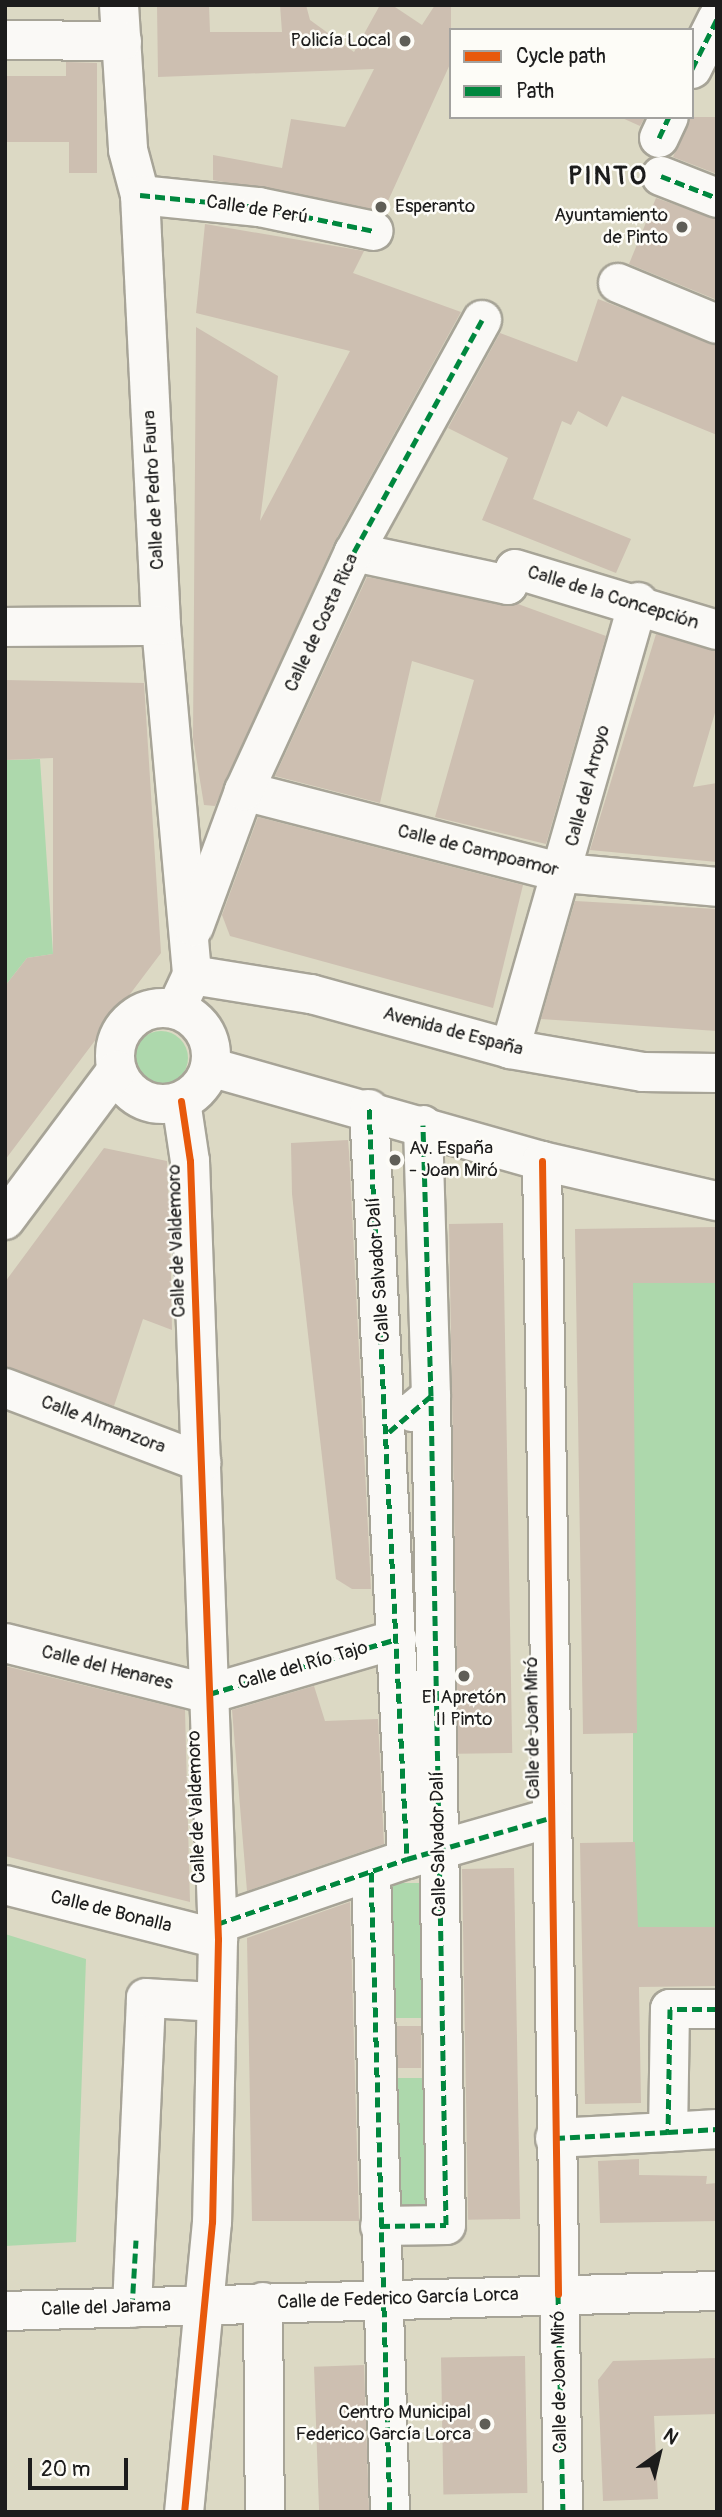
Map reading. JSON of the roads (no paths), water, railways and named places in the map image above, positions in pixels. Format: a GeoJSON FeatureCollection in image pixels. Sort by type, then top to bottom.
{"type":"FeatureCollection","features":[{"type":"Feature","properties":{"kind":"street"},"geometry":{"type":"LineString","coordinates":[[694,65],[717,19]]}},
{"type":"Feature","properties":{"kind":"street"},"geometry":{"type":"LineString","coordinates":[[5,40],[120,23]]}},
{"type":"Feature","properties":{"kind":"street","name":"Calle de Pedro Faura"},"geometry":{"type":"LineString","coordinates":[[120,23],[128,150],[140,195],[161,626],[191,956]]}},
{"type":"Feature","properties":{"kind":"street"},"geometry":{"type":"LineString","coordinates":[[661,176],[717,198]]}},
{"type":"Feature","properties":{"kind":"street","name":"Calle de Perú"},"geometry":{"type":"LineString","coordinates":[[140,195],[259,206],[374,231]]}},
{"type":"Feature","properties":{"kind":"street"},"geometry":{"type":"LineString","coordinates":[[618,283],[717,324]]}},
{"type":"Feature","properties":{"kind":"street","name":"Calle de Costa Rica"},"geometry":{"type":"LineString","coordinates":[[176,1010],[244,791],[354,552],[482,320]]}},
{"type":"Feature","properties":{"kind":"street","name":"Calle de la Concepción"},"geometry":{"type":"LineString","coordinates":[[354,552],[508,584],[515,569],[638,602],[717,630]]}},
{"type":"Feature","properties":{"kind":"street","name":"Calle del Arroyo"},"geometry":{"type":"LineString","coordinates":[[510,1049],[564,873],[638,602]]}},
{"type":"Feature","properties":{"kind":"street"},"geometry":{"type":"LineString","coordinates":[[5,627],[161,626]]}},
{"type":"Feature","properties":{"kind":"street","name":"Calle de Campoamor"},"geometry":{"type":"LineString","coordinates":[[244,791],[564,873],[717,887]]}},
{"type":"Feature","properties":{"kind":"street","name":"Avenida de España"},"geometry":{"type":"LineString","coordinates":[[191,956],[311,994],[510,1049],[643,1072],[717,1073]]}},
{"type":"Feature","properties":{"kind":"street"},"geometry":{"type":"LineString","coordinates":[[176,1010],[206,1033],[210,1067],[197,1091],[181,1101],[147,1102],[124,1085],[117,1070],[116,1046],[134,1017],[176,1010]]}},
{"type":"Feature","properties":{"kind":"street"},"geometry":{"type":"LineString","coordinates":[[210,1067],[369,1109],[542,1161],[717,1200]]}},
{"type":"Feature","properties":{"kind":"street"},"geometry":{"type":"LineString","coordinates":[[5,1220],[117,1070]]}},
{"type":"Feature","properties":{"kind":"street","name":"Calle de Valdemoro"},"geometry":{"type":"LineString","coordinates":[[181,1101],[190,1161],[217,1932],[206,2306],[184,2512]]}},
{"type":"Feature","properties":{"kind":"street","name":"Calle Salvador Dalí"},"geometry":{"type":"LineString","coordinates":[[369,1109],[389,1432],[397,1639],[423,1854],[446,2225],[380,2226]]}},
{"type":"Feature","properties":{"kind":"street","name":"Calle Salvador Dalí"},"geometry":{"type":"LineString","coordinates":[[423,1125],[431,1396],[423,1854]]}},
{"type":"Feature","properties":{"kind":"street","name":"Calle de Joan Miró"},"geometry":{"type":"LineString","coordinates":[[542,1161],[550,1818],[563,2512]]}},
{"type":"Feature","properties":{"kind":"street","name":"Calle Almanzora"},"geometry":{"type":"LineString","coordinates":[[5,1388],[201,1462]]}},
{"type":"Feature","properties":{"kind":"street"},"geometry":{"type":"LineString","coordinates":[[389,1432],[431,1396]]}},
{"type":"Feature","properties":{"kind":"street","name":"Calle del Río Tajo"},"geometry":{"type":"LineString","coordinates":[[209,1694],[397,1639]]}},
{"type":"Feature","properties":{"kind":"street","name":"Calle del Henares"},"geometry":{"type":"LineString","coordinates":[[5,1643],[209,1694]]}},
{"type":"Feature","properties":{"kind":"street"},"geometry":{"type":"LineString","coordinates":[[217,1932],[370,1872],[550,1818]]}},
{"type":"Feature","properties":{"kind":"street"},"geometry":{"type":"LineString","coordinates":[[370,1872],[390,2512]]}},
{"type":"Feature","properties":{"kind":"street","name":"Calle de Bonalla"},"geometry":{"type":"LineString","coordinates":[[5,1885],[217,1932]]}},
{"type":"Feature","properties":{"kind":"street"},"geometry":{"type":"LineString","coordinates":[[132,2308],[146,1998],[216,2002]]}},
{"type":"Feature","properties":{"kind":"street"},"geometry":{"type":"LineString","coordinates":[[668,2132],[670,2009],[717,2009]]}},
{"type":"Feature","properties":{"kind":"street"},"geometry":{"type":"LineString","coordinates":[[555,2138],[717,2129]]}},
{"type":"Feature","properties":{"kind":"street","name":"Calle de Federico García Lorca"},"geometry":{"type":"LineString","coordinates":[[206,2306],[382,2298],[717,2291]]}},
{"type":"Feature","properties":{"kind":"street"},"geometry":{"type":"LineString","coordinates":[[263,2302],[265,2512]]}},
{"type":"Feature","properties":{"kind":"street","name":"Calle del Jarama"},"geometry":{"type":"LineString","coordinates":[[5,2311],[206,2306]]}},
{"type":"Feature","properties":{"kind":"place","name":"Policía Local"},"geometry":{"type":"Point","coordinates":[405,41]}},
{"type":"Feature","properties":{"kind":"place","name":"Esperanto"},"geometry":{"type":"Point","coordinates":[381,207]}},
{"type":"Feature","properties":{"kind":"place","name":"Ayuntamiento de Pinto"},"geometry":{"type":"Point","coordinates":[682,227]}},
{"type":"Feature","properties":{"kind":"place","name":"Av. España - Joan Miró"},"geometry":{"type":"Point","coordinates":[395,1160]}},
{"type":"Feature","properties":{"kind":"place","name":"El Apretón II Pinto"},"geometry":{"type":"Point","coordinates":[464,1676]}},
{"type":"Feature","properties":{"kind":"place","name":"Centro Municipal Federico García Lorca"},"geometry":{"type":"Point","coordinates":[485,2424]}},
{"type":"Feature","properties":{"kind":"district","name":"PINTO"},"geometry":{"type":"Point","coordinates":[608,177]}}]}
